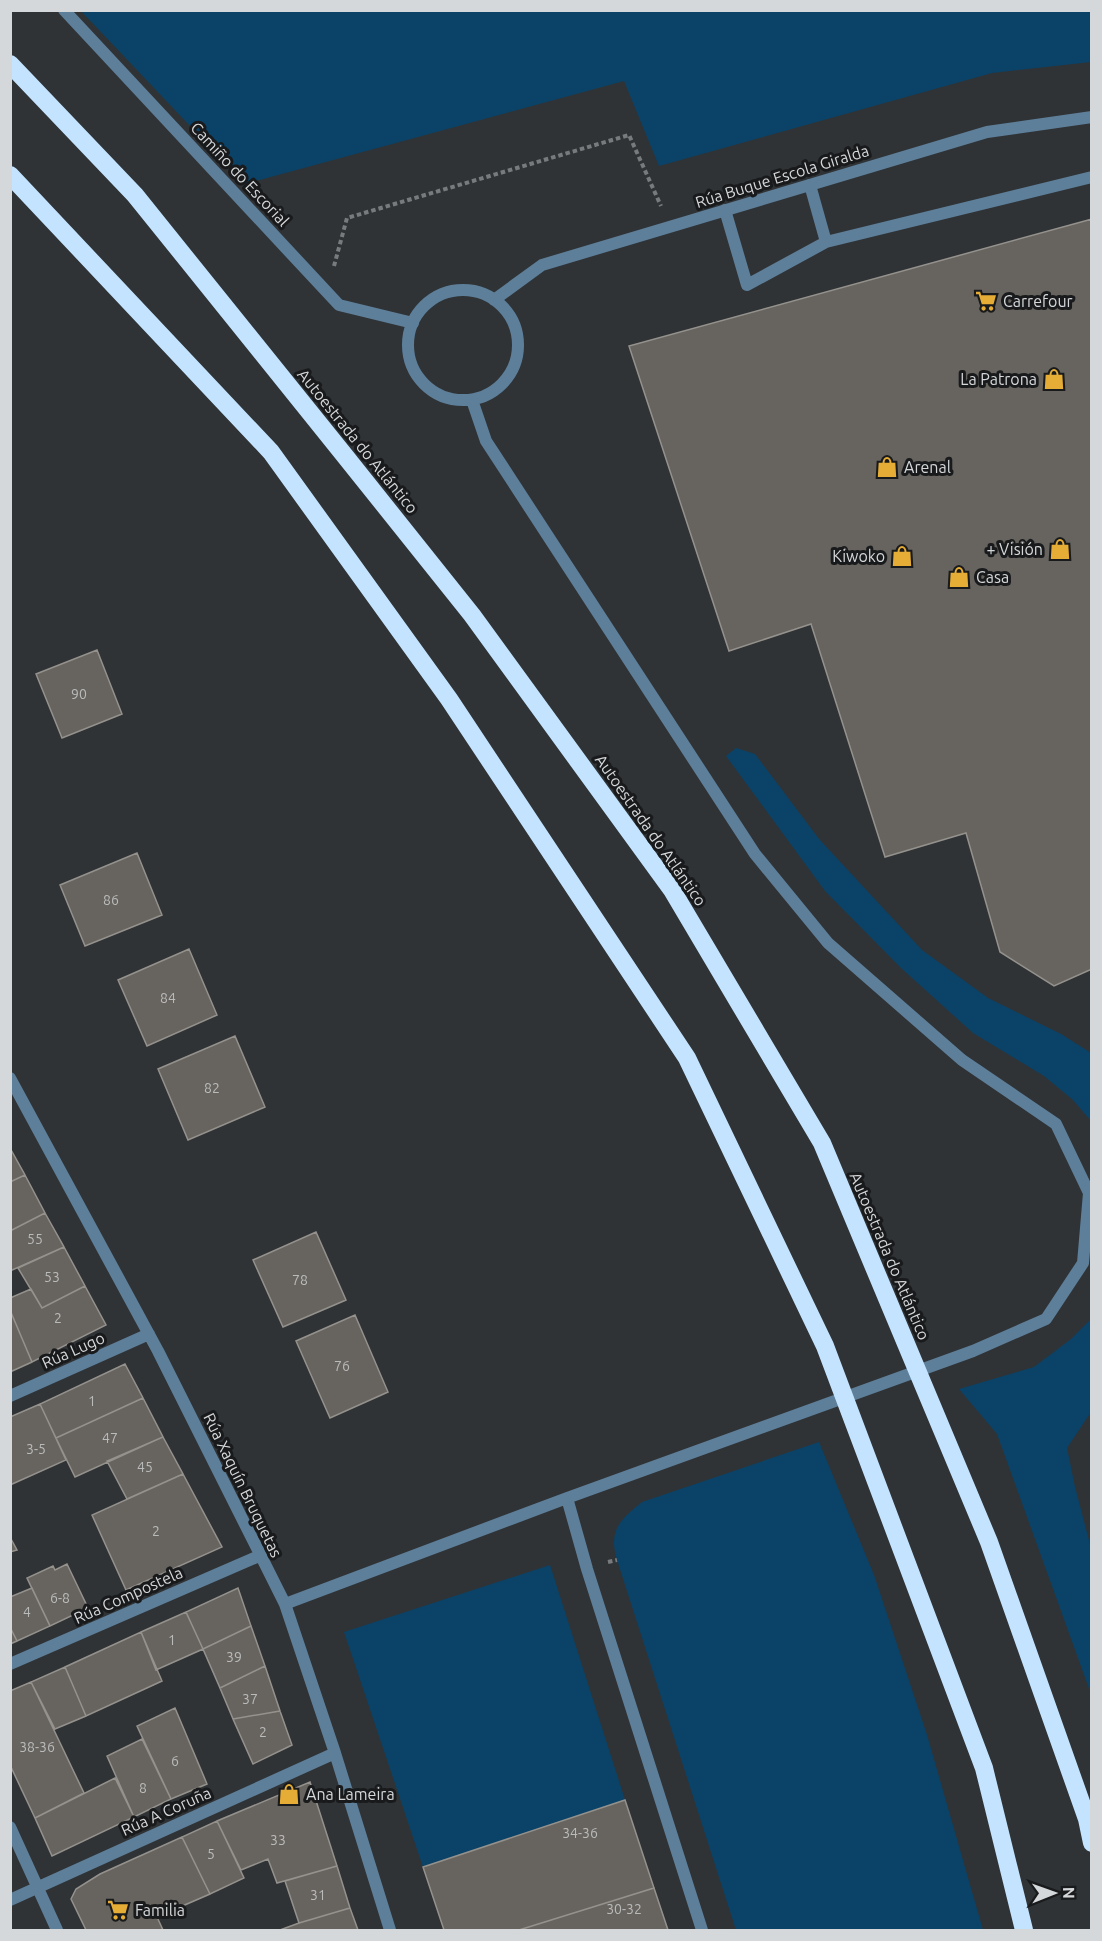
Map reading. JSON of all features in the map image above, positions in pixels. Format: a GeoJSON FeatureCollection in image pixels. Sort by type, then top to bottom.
{"type":"FeatureCollection","features":[{"type":"Feature","properties":{"kind":"highway","name":"Autoestrada do Atlántico"},"geometry":{"type":"LineString","coordinates":[[10,64],[135,195],[353,466],[472,615],[672,890],[822,1143],[989,1542],[1087,1819],[1092,1843]]}},
{"type":"Feature","properties":{"kind":"highway"},"geometry":{"type":"LineString","coordinates":[[10,176],[271,452],[449,699],[687,1058],[825,1346],[984,1768],[1024,1930]]}},
{"type":"Feature","properties":{"kind":"street","name":"Camiño do Escorial"},"geometry":{"type":"LineString","coordinates":[[64,10],[339,305],[413,323]]}},
{"type":"Feature","properties":{"kind":"street","name":"Rúa Buque Escola Giralda"},"geometry":{"type":"LineString","coordinates":[[494,300],[542,265],[987,132],[1092,117]]}},
{"type":"Feature","properties":{"kind":"street"},"geometry":{"type":"LineString","coordinates":[[725,210],[747,285],[826,242],[1092,177]]}},
{"type":"Feature","properties":{"kind":"street"},"geometry":{"type":"LineString","coordinates":[[810,184],[826,242]]}},
{"type":"Feature","properties":{"kind":"street"},"geometry":{"type":"LineString","coordinates":[[463,289],[482,293],[494,300],[501,304],[513,320],[519,343],[516,362],[507,379],[493,392],[472,400],[453,400],[431,391],[418,377],[408,353],[409,334],[419,312],[433,298],[444,292],[463,289]]}},
{"type":"Feature","properties":{"kind":"street"},"geometry":{"type":"LineString","coordinates":[[285,1604],[567,1498],[973,1351],[1046,1319],[1083,1263],[1089,1193],[1056,1124],[962,1060],[828,943],[755,854],[486,441],[472,400]]}},
{"type":"Feature","properties":{"kind":"street","name":"Rúa Xaquín Bruquetas"},"geometry":{"type":"LineString","coordinates":[[10,1078],[149,1334],[285,1604],[335,1753],[390,1930]]}},
{"type":"Feature","properties":{"kind":"street","name":"Rúa Lugo"},"geometry":{"type":"LineString","coordinates":[[10,1396],[149,1334]]}},
{"type":"Feature","properties":{"kind":"street"},"geometry":{"type":"LineString","coordinates":[[567,1498],[587,1569],[702,1930]]}},
{"type":"Feature","properties":{"kind":"street","name":"Rúa Compostela"},"geometry":{"type":"LineString","coordinates":[[10,1664],[259,1556]]}},
{"type":"Feature","properties":{"kind":"street","name":"Rúa A Coruña"},"geometry":{"type":"LineString","coordinates":[[10,1900],[335,1753]]}},
{"type":"Feature","properties":{"kind":"street"},"geometry":{"type":"LineString","coordinates":[[10,1827],[57,1930]]}},
{"type":"Feature","properties":{"kind":"path"},"geometry":{"type":"LineString","coordinates":[[327,292],[347,218],[629,135],[670,226]]}},
{"type":"Feature","properties":{"kind":"shaded area"},"geometry":{"type":"Polygon","coordinates":[[[81,11],[1091,11],[1091,62],[992,73],[659,166],[624,81],[245,184],[81,11]]]}},
{"type":"Feature","properties":{"kind":"shaded area"},"geometry":{"type":"Polygon","coordinates":[[[736,748],[755,754],[819,839],[922,950],[988,998],[1061,1034],[1091,1053],[1091,1121],[1073,1100],[1044,1076],[973,1033],[901,968],[825,891],[726,756],[736,748]]]}},
{"type":"Feature","properties":{"kind":"shaded area"},"geometry":{"type":"Polygon","coordinates":[[[1091,1319],[1091,1412],[1067,1448],[1091,1548],[1091,1694],[997,1434],[959,1389],[1034,1367],[1071,1339],[1091,1319]]]}},
{"type":"Feature","properties":{"kind":"shaded area"},"geometry":{"type":"Polygon","coordinates":[[[819,1442],[874,1575],[927,1735],[983,1930],[736,1930],[617,1560],[615,1533],[622,1520],[642,1502],[819,1442]]]}},
{"type":"Feature","properties":{"kind":"shaded area"},"geometry":{"type":"Polygon","coordinates":[[[550,1565],[625,1800],[423,1867],[344,1632],[550,1565]]]}},
{"type":"Feature","properties":{"kind":"building"},"geometry":{"type":"Polygon","coordinates":[[[1092,219],[1092,969],[1054,986],[1000,952],[966,833],[885,857],[811,624],[729,651],[629,346],[1092,219]]]}},
{"type":"Feature","properties":{"kind":"building"},"geometry":{"type":"Polygon","coordinates":[[[97,650],[122,714],[62,738],[36,674],[97,650]]]}},
{"type":"Feature","properties":{"kind":"building"},"geometry":{"type":"Polygon","coordinates":[[[137,853],[162,915],[85,946],[60,885],[137,853]]]}},
{"type":"Feature","properties":{"kind":"building"},"geometry":{"type":"Polygon","coordinates":[[[189,949],[217,1015],[147,1046],[118,980],[189,949]]]}},
{"type":"Feature","properties":{"kind":"building"},"geometry":{"type":"Polygon","coordinates":[[[235,1036],[265,1107],[188,1140],[158,1069],[235,1036]]]}},
{"type":"Feature","properties":{"kind":"building"},"geometry":{"type":"Polygon","coordinates":[[[10,1148],[25,1175],[10,1182],[10,1148]]]}},
{"type":"Feature","properties":{"kind":"building"},"geometry":{"type":"Polygon","coordinates":[[[25,1175],[45,1213],[10,1231],[10,1182],[25,1175]]]}},
{"type":"Feature","properties":{"kind":"building"},"geometry":{"type":"Polygon","coordinates":[[[45,1213],[64,1247],[10,1271],[10,1231],[45,1213]]]}},
{"type":"Feature","properties":{"kind":"building"},"geometry":{"type":"Polygon","coordinates":[[[316,1232],[346,1300],[283,1327],[253,1260],[316,1232]]]}},
{"type":"Feature","properties":{"kind":"building"},"geometry":{"type":"Polygon","coordinates":[[[64,1247],[85,1286],[42,1308],[18,1268],[64,1247]]]}},
{"type":"Feature","properties":{"kind":"building"},"geometry":{"type":"Polygon","coordinates":[[[85,1286],[106,1325],[32,1362],[10,1310],[10,1298],[31,1289],[42,1308],[85,1286]]]}},
{"type":"Feature","properties":{"kind":"building"},"geometry":{"type":"Polygon","coordinates":[[[10,1310],[32,1362],[10,1372],[10,1310]]]}},
{"type":"Feature","properties":{"kind":"building"},"geometry":{"type":"Polygon","coordinates":[[[355,1315],[388,1392],[330,1418],[296,1341],[355,1315]]]}},
{"type":"Feature","properties":{"kind":"building"},"geometry":{"type":"Polygon","coordinates":[[[125,1364],[143,1398],[56,1438],[40,1404],[125,1364]]]}},
{"type":"Feature","properties":{"kind":"building"},"geometry":{"type":"Polygon","coordinates":[[[143,1398],[163,1437],[75,1477],[56,1438],[143,1398]]]}},
{"type":"Feature","properties":{"kind":"building"},"geometry":{"type":"Polygon","coordinates":[[[40,1404],[66,1460],[10,1485],[10,1417],[40,1404]]]}},
{"type":"Feature","properties":{"kind":"building"},"geometry":{"type":"Polygon","coordinates":[[[163,1437],[183,1474],[127,1499],[107,1461],[163,1437]]]}},
{"type":"Feature","properties":{"kind":"building"},"geometry":{"type":"Polygon","coordinates":[[[183,1474],[222,1547],[126,1590],[92,1515],[183,1474]]]}},
{"type":"Feature","properties":{"kind":"building"},"geometry":{"type":"Polygon","coordinates":[[[10,1537],[17,1550],[10,1552],[10,1537]]]}},
{"type":"Feature","properties":{"kind":"building"},"geometry":{"type":"Polygon","coordinates":[[[67,1564],[88,1608],[50,1626],[27,1578],[53,1566],[55,1570],[67,1564]]]}},
{"type":"Feature","properties":{"kind":"building"},"geometry":{"type":"Polygon","coordinates":[[[32,1588],[50,1626],[17,1641],[10,1627],[10,1597],[32,1588]]]}},
{"type":"Feature","properties":{"kind":"building"},"geometry":{"type":"Polygon","coordinates":[[[238,1588],[251,1626],[203,1649],[186,1612],[238,1588]]]}},
{"type":"Feature","properties":{"kind":"building"},"geometry":{"type":"Polygon","coordinates":[[[186,1612],[203,1649],[156,1670],[141,1632],[186,1612]]]}},
{"type":"Feature","properties":{"kind":"building"},"geometry":{"type":"Polygon","coordinates":[[[251,1626],[265,1666],[220,1688],[203,1649],[251,1626]]]}},
{"type":"Feature","properties":{"kind":"building"},"geometry":{"type":"Polygon","coordinates":[[[10,1627],[17,1641],[10,1644],[10,1627]]]}},
{"type":"Feature","properties":{"kind":"building"},"geometry":{"type":"Polygon","coordinates":[[[141,1632],[162,1681],[86,1716],[65,1667],[141,1632]]]}},
{"type":"Feature","properties":{"kind":"building"},"geometry":{"type":"Polygon","coordinates":[[[265,1666],[280,1711],[233,1719],[220,1688],[265,1666]]]}},
{"type":"Feature","properties":{"kind":"building"},"geometry":{"type":"Polygon","coordinates":[[[65,1667],[86,1716],[55,1729],[31,1682],[65,1667]]]}},
{"type":"Feature","properties":{"kind":"building"},"geometry":{"type":"Polygon","coordinates":[[[31,1682],[84,1793],[35,1818],[10,1765],[10,1691],[31,1682]]]}},
{"type":"Feature","properties":{"kind":"building"},"geometry":{"type":"Polygon","coordinates":[[[175,1708],[207,1784],[171,1799],[137,1726],[175,1708]]]}},
{"type":"Feature","properties":{"kind":"building"},"geometry":{"type":"Polygon","coordinates":[[[280,1711],[292,1745],[253,1764],[233,1719],[280,1711]]]}},
{"type":"Feature","properties":{"kind":"building"},"geometry":{"type":"Polygon","coordinates":[[[142,1739],[171,1799],[134,1817],[107,1756],[142,1739]]]}},
{"type":"Feature","properties":{"kind":"building"},"geometry":{"type":"Polygon","coordinates":[[[115,1778],[134,1817],[52,1856],[35,1818],[115,1778]]]}},
{"type":"Feature","properties":{"kind":"building"},"geometry":{"type":"Polygon","coordinates":[[[310,1782],[337,1866],[277,1883],[268,1859],[241,1870],[217,1821],[310,1782]]]}},
{"type":"Feature","properties":{"kind":"building"},"geometry":{"type":"Polygon","coordinates":[[[625,1800],[654,1888],[519,1930],[444,1930],[423,1867],[625,1800]]]}},
{"type":"Feature","properties":{"kind":"building"},"geometry":{"type":"Polygon","coordinates":[[[217,1821],[244,1878],[210,1894],[182,1837],[217,1821]]]}},
{"type":"Feature","properties":{"kind":"building"},"geometry":{"type":"Polygon","coordinates":[[[182,1837],[210,1894],[157,1917],[163,1930],[86,1930],[71,1899],[76,1889],[100,1874],[182,1837]]]}},
{"type":"Feature","properties":{"kind":"building"},"geometry":{"type":"Polygon","coordinates":[[[337,1866],[350,1908],[299,1923],[285,1881],[337,1866]]]}},
{"type":"Feature","properties":{"kind":"building"},"geometry":{"type":"Polygon","coordinates":[[[654,1888],[668,1930],[519,1930],[654,1888]]]}},
{"type":"Feature","properties":{"kind":"building"},"geometry":{"type":"Polygon","coordinates":[[[350,1908],[358,1930],[280,1930],[299,1923],[350,1908]]]}},
{"type":"Feature","properties":{"kind":"place","name":"Carrefour"},"geometry":{"type":"Point","coordinates":[986,301]}},
{"type":"Feature","properties":{"kind":"place","name":"La Patrona"},"geometry":{"type":"Point","coordinates":[1054,379]}},
{"type":"Feature","properties":{"kind":"place","name":"Arenal"},"geometry":{"type":"Point","coordinates":[887,467]}},
{"type":"Feature","properties":{"kind":"place","name":"+ Visión"},"geometry":{"type":"Point","coordinates":[1060,549]}},
{"type":"Feature","properties":{"kind":"place","name":"Kiwoko"},"geometry":{"type":"Point","coordinates":[902,556]}},
{"type":"Feature","properties":{"kind":"place","name":"Casa"},"geometry":{"type":"Point","coordinates":[959,577]}},
{"type":"Feature","properties":{"kind":"place","name":"Ana Lameira"},"geometry":{"type":"Point","coordinates":[289,1794]}},
{"type":"Feature","properties":{"kind":"place","name":"Familia"},"geometry":{"type":"Point","coordinates":[118,1910]}}]}
